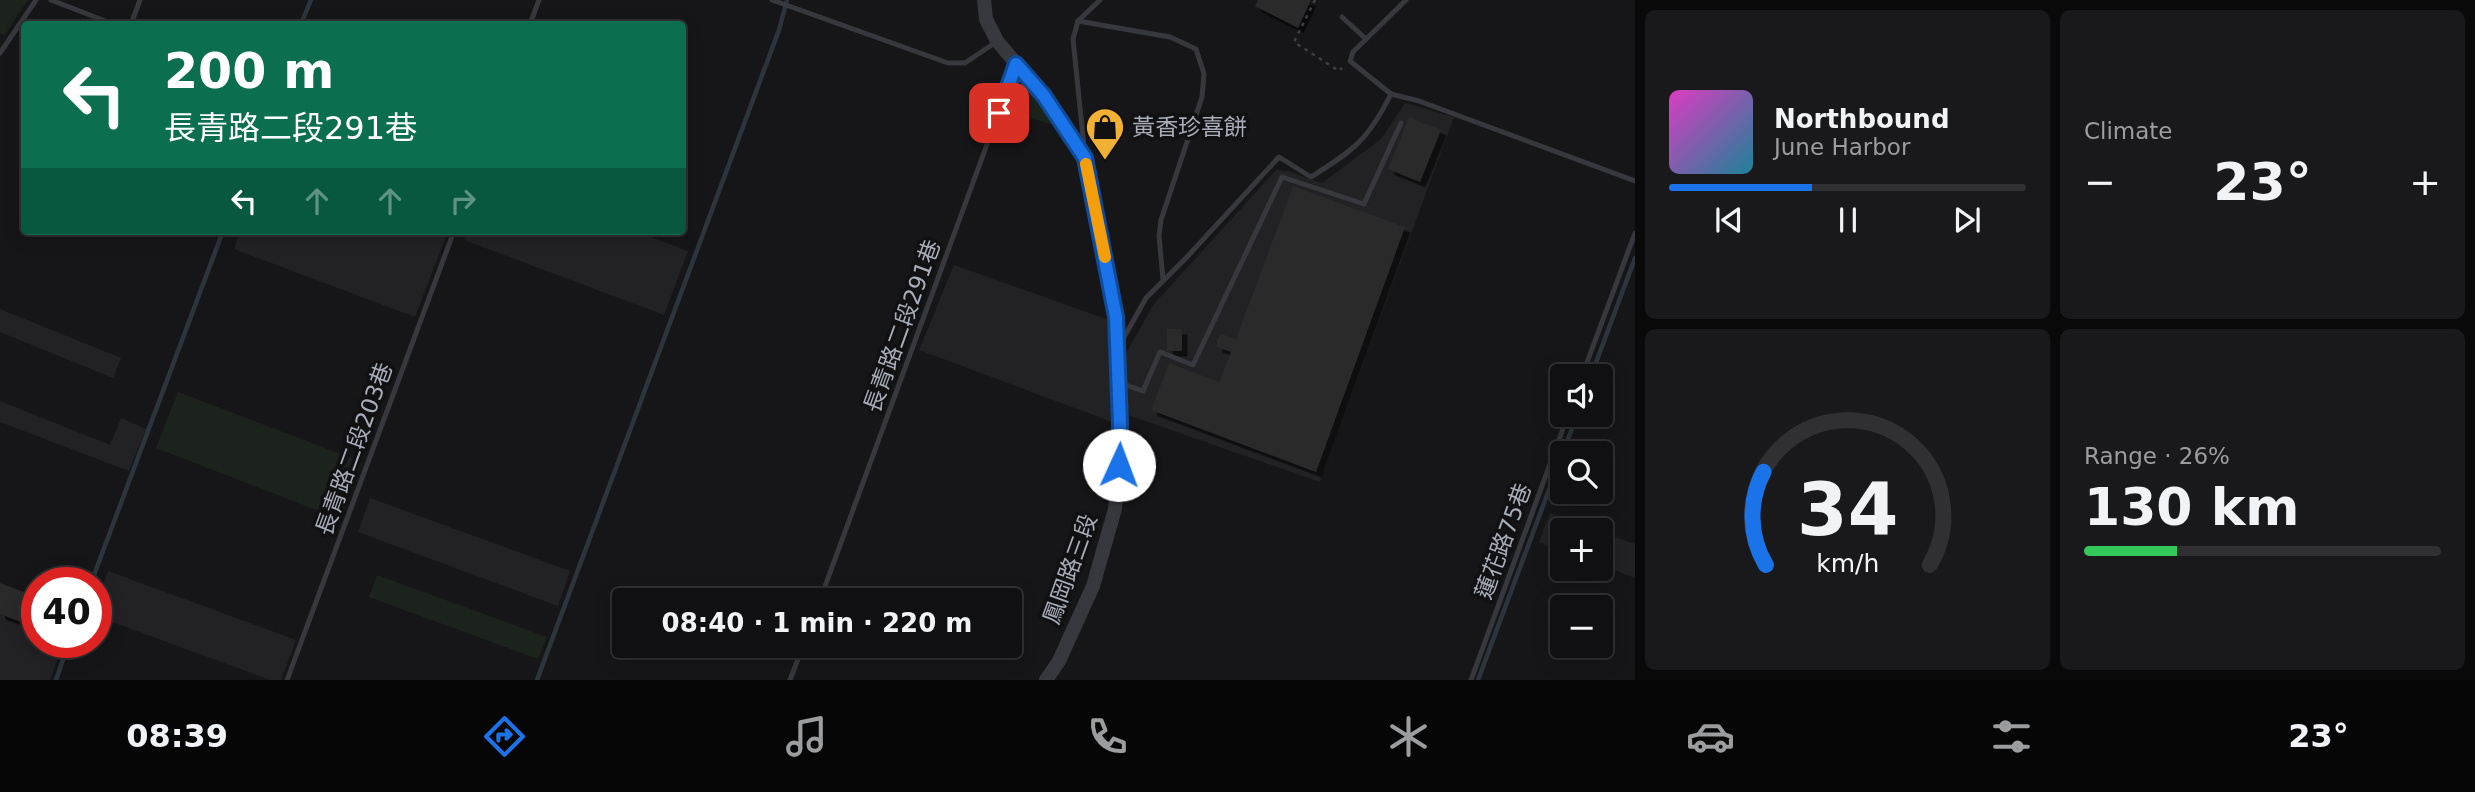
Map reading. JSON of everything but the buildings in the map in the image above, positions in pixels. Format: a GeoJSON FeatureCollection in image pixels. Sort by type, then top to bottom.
{"type":"FeatureCollection","features":[{"type":"Feature","properties":{"kind":"street","name":"鳳岡路三段"},"geometry":{"type":"LineString","coordinates":[[984,0],[986,19],[997,41],[1044,96],[1085,158],[1116,317],[1119,346],[1120,444],[1115,509],[1093,586],[1059,661],[1046,680]]}},
{"type":"Feature","properties":{"kind":"lane"},"geometry":{"type":"LineString","coordinates":[[22,21],[36,0]]}},
{"type":"Feature","properties":{"kind":"lane"},"geometry":{"type":"LineString","coordinates":[[51,0],[105,21]]}},
{"type":"Feature","properties":{"kind":"lane"},"geometry":{"type":"LineString","coordinates":[[132,21],[140,0]]}},
{"type":"Feature","properties":{"kind":"lane"},"geometry":{"type":"LineString","coordinates":[[531,21],[539,0]]}},
{"type":"Feature","properties":{"kind":"lane"},"geometry":{"type":"LineString","coordinates":[[1085,158],[1073,39],[1078,21],[1100,0]]}},
{"type":"Feature","properties":{"kind":"lane"},"geometry":{"type":"LineString","coordinates":[[1406,0],[1353,52],[1350,61],[1391,94],[1419,101],[1635,181]]}},
{"type":"Feature","properties":{"kind":"lane"},"geometry":{"type":"LineString","coordinates":[[775,1],[948,63],[965,63],[997,41]]}},
{"type":"Feature","properties":{"kind":"lane"},"geometry":{"type":"LineString","coordinates":[[1342,17],[1366,39]]}},
{"type":"Feature","properties":{"kind":"lane"},"geometry":{"type":"LineString","coordinates":[[1078,21],[1170,37],[1196,49],[1204,74],[1202,97],[1161,220],[1159,236],[1163,279]]}},
{"type":"Feature","properties":{"kind":"lane"},"geometry":{"type":"LineString","coordinates":[[0,53],[21,22]]}},
{"type":"Feature","properties":{"kind":"lane","name":"長青路二段291巷"},"geometry":{"type":"LineString","coordinates":[[824,588],[1016,64]]}},
{"type":"Feature","properties":{"kind":"lane"},"geometry":{"type":"LineString","coordinates":[[1119,346],[1146,298],[1279,157],[1311,177],[1351,152],[1377,123],[1391,94]]}},
{"type":"Feature","properties":{"kind":"lane"},"geometry":{"type":"LineString","coordinates":[[1119,383],[1143,391],[1160,352],[1194,365],[1282,177],[1364,204],[1401,123]]}},
{"type":"Feature","properties":{"kind":"lane"},"geometry":{"type":"LineString","coordinates":[[1587,364],[1635,233]]}},
{"type":"Feature","properties":{"kind":"lane","name":"長青路二段203巷"},"geometry":{"type":"LineString","coordinates":[[287,680],[453,235]]}},
{"type":"Feature","properties":{"kind":"lane","name":"蓮花路75巷"},"geometry":{"type":"LineString","coordinates":[[1471,680],[1564,427]]}},
{"type":"Feature","properties":{"kind":"lane"},"geometry":{"type":"LineString","coordinates":[[790,680],[798,658]]}},
{"type":"Feature","properties":{"kind":"path"},"geometry":{"type":"LineString","coordinates":[[1315,0],[1294,42],[1339,71],[1350,61]]}},
{"type":"Feature","properties":{"kind":"shaded area"},"geometry":{"type":"Polygon","coordinates":[[[0,0],[28,0],[5,35],[0,33],[0,0]]]}},
{"type":"Feature","properties":{"kind":"shaded area"},"geometry":{"type":"Polygon","coordinates":[[[1023,81],[1044,99],[1058,126],[1011,112],[1023,81]]]}},
{"type":"Feature","properties":{"kind":"shaded area"},"geometry":{"type":"Polygon","coordinates":[[[1405,103],[1454,117],[1320,482],[1128,415],[1125,355],[1154,304],[1276,170],[1288,171],[1322,183],[1381,139],[1405,103]]]}},
{"type":"Feature","properties":{"kind":"shaded area"},"geometry":{"type":"Polygon","coordinates":[[[239,235],[446,235],[415,317],[234,249],[239,235]]]}},
{"type":"Feature","properties":{"kind":"shaded area"},"geometry":{"type":"Polygon","coordinates":[[[466,235],[646,235],[688,251],[664,315],[464,240],[466,235]]]}},
{"type":"Feature","properties":{"kind":"shaded area"},"geometry":{"type":"Polygon","coordinates":[[[954,265],[1112,321],[1115,423],[919,350],[954,265]]]}},
{"type":"Feature","properties":{"kind":"shaded area"},"geometry":{"type":"Polygon","coordinates":[[[0,309],[121,358],[113,378],[0,332],[0,309]]]}},
{"type":"Feature","properties":{"kind":"shaded area"},"geometry":{"type":"Polygon","coordinates":[[[178,392],[362,462],[340,519],[156,448],[178,392]]]}},
{"type":"Feature","properties":{"kind":"shaded area"},"geometry":{"type":"Polygon","coordinates":[[[0,401],[110,445],[121,418],[146,429],[129,471],[0,422],[0,401]]]}},
{"type":"Feature","properties":{"kind":"shaded area"},"geometry":{"type":"Polygon","coordinates":[[[370,498],[570,571],[558,606],[358,532],[370,498]]]}},
{"type":"Feature","properties":{"kind":"shaded area"},"geometry":{"type":"Polygon","coordinates":[[[1550,513],[1564,518],[1550,518],[1550,546],[1539,542],[1550,513]]]}},
{"type":"Feature","properties":{"kind":"shaded area"},"geometry":{"type":"Polygon","coordinates":[[[1613,536],[1635,544],[1635,578],[1613,570],[1613,536]]]}},
{"type":"Feature","properties":{"kind":"shaded area"},"geometry":{"type":"Polygon","coordinates":[[[112,572],[296,640],[281,680],[270,680],[112,622],[112,572]]]}},
{"type":"Feature","properties":{"kind":"shaded area"},"geometry":{"type":"Polygon","coordinates":[[[377,575],[547,637],[538,659],[369,597],[377,575]]]}},
{"type":"Feature","properties":{"kind":"shaded area"},"geometry":{"type":"Polygon","coordinates":[[[0,614],[21,622],[21,658],[58,658],[50,680],[0,680],[0,614]]]}},
{"type":"Feature","properties":{"kind":"waterway"},"geometry":{"type":"LineString","coordinates":[[302,21],[311,0]]}},
{"type":"Feature","properties":{"kind":"waterway"},"geometry":{"type":"LineString","coordinates":[[537,680],[779,30],[787,0]]}},
{"type":"Feature","properties":{"kind":"waterway"},"geometry":{"type":"LineString","coordinates":[[97,567],[222,235]]}},
{"type":"Feature","properties":{"kind":"waterway"},"geometry":{"type":"LineString","coordinates":[[1595,364],[1635,258]]}},
{"type":"Feature","properties":{"kind":"waterway"},"geometry":{"type":"LineString","coordinates":[[1478,680],[1573,427]]}},
{"type":"Feature","properties":{"kind":"waterway"},"geometry":{"type":"LineString","coordinates":[[56,680],[64,658]]}},
{"type":"Feature","properties":{"kind":"slow traffic"},"geometry":{"type":"LineString","coordinates":[[1086,164],[1105,257]]}},
{"type":"Feature","properties":{"kind":"place","name":"黃香珍喜餅"},"geometry":{"type":"Point","coordinates":[1105,161]}},
{"type":"Feature","properties":{"kind":"route"},"geometry":{"type":"LineString","coordinates":[[999,113],[1016,64],[1044,96],[1085,158],[1116,317],[1119,346],[1119,465]]}}]}
